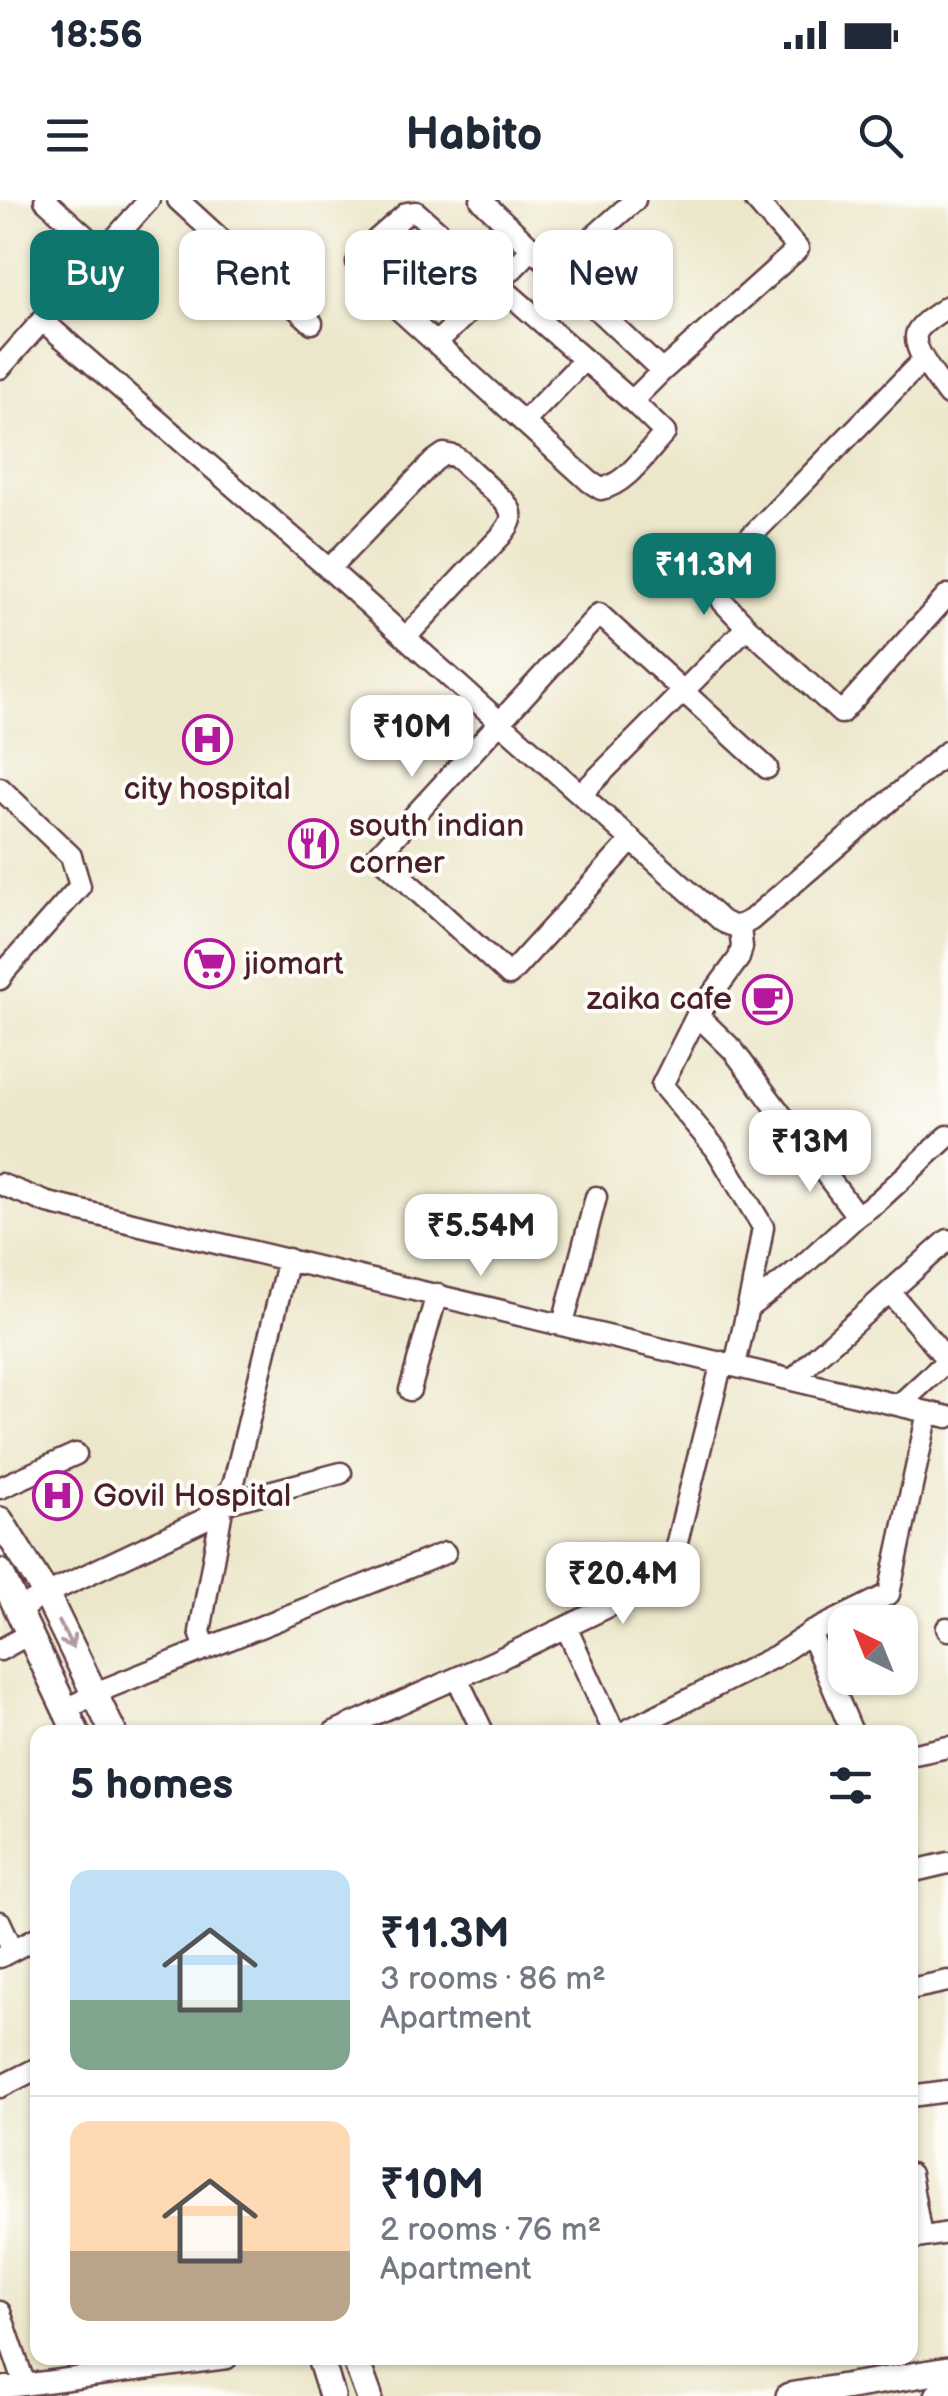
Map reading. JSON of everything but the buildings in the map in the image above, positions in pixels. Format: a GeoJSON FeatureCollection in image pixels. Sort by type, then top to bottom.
{"type":"FeatureCollection","features":[{"type":"Feature","properties":{"kind":"main road"},"geometry":{"type":"LineString","coordinates":[[0,1520],[46,1594],[111,1725]]}},
{"type":"Feature","properties":{"kind":"main road"},"geometry":{"type":"LineString","coordinates":[[0,1572],[70,1722]]}},
{"type":"Feature","properties":{"kind":"main road"},"geometry":{"type":"LineString","coordinates":[[322,2365],[332,2396]]}},
{"type":"Feature","properties":{"kind":"main road"},"geometry":{"type":"LineString","coordinates":[[358,2365],[369,2396]]}},
{"type":"Feature","properties":{"kind":"main road"},"geometry":{"type":"LineString","coordinates":[[789,2396],[870,2390],[948,2370]]}},
{"type":"Feature","properties":{"kind":"main road"},"geometry":{"type":"LineString","coordinates":[[938,2396],[948,2394]]}},
{"type":"Feature","properties":{"kind":"street"},"geometry":{"type":"LineString","coordinates":[[45,200],[78,230]]}},
{"type":"Feature","properties":{"kind":"street"},"geometry":{"type":"LineString","coordinates":[[122,230],[149,200]]}},
{"type":"Feature","properties":{"kind":"street"},"geometry":{"type":"LineString","coordinates":[[178,200],[312,324]]}},
{"type":"Feature","properties":{"kind":"street"},"geometry":{"type":"LineString","coordinates":[[481,200],[533,248],[513,269]]}},
{"type":"Feature","properties":{"kind":"street"},"geometry":{"type":"LineString","coordinates":[[601,230],[635,200]]}},
{"type":"Feature","properties":{"kind":"street"},"geometry":{"type":"LineString","coordinates":[[632,401],[798,249],[755,200]]}},
{"type":"Feature","properties":{"kind":"street"},"geometry":{"type":"LineString","coordinates":[[386,230],[407,213],[416,212],[436,230]]}},
{"type":"Feature","properties":{"kind":"street"},"geometry":{"type":"LineString","coordinates":[[411,320],[590,482],[601,489],[621,481],[665,434],[513,297]]}},
{"type":"Feature","properties":{"kind":"street"},"geometry":{"type":"LineString","coordinates":[[948,306],[916,333],[924,360],[948,395]]}},
{"type":"Feature","properties":{"kind":"street"},"geometry":{"type":"LineString","coordinates":[[0,368],[43,320],[731,926],[740,927],[751,920],[948,751]]}},
{"type":"Feature","properties":{"kind":"street"},"geometry":{"type":"LineString","coordinates":[[436,343],[460,320]]}},
{"type":"Feature","properties":{"kind":"street"},"geometry":{"type":"LineString","coordinates":[[609,320],[662,370]]}},
{"type":"Feature","properties":{"kind":"street"},"geometry":{"type":"LineString","coordinates":[[524,422],[584,360]]}},
{"type":"Feature","properties":{"kind":"street"},"geometry":{"type":"LineString","coordinates":[[924,360],[719,570],[716,585],[723,602],[747,627],[841,714],[948,595]]}},
{"type":"Feature","properties":{"kind":"street"},"geometry":{"type":"LineString","coordinates":[[329,569],[434,461],[444,454],[460,461],[511,508],[513,516],[500,537],[406,638]]}},
{"type":"Feature","properties":{"kind":"street"},"geometry":{"type":"LineString","coordinates":[[632,840],[509,975],[378,855],[599,614],[767,768]]}},
{"type":"Feature","properties":{"kind":"street"},"geometry":{"type":"LineString","coordinates":[[580,794],[747,627]]}},
{"type":"Feature","properties":{"kind":"street"},"geometry":{"type":"LineString","coordinates":[[0,788],[71,856],[80,886],[0,979]]}},
{"type":"Feature","properties":{"kind":"street"},"geometry":{"type":"LineString","coordinates":[[350,1725],[668,1578],[748,1308],[763,1227],[716,1149],[662,1085],[696,1015],[740,958],[740,927]]}},
{"type":"Feature","properties":{"kind":"street"},"geometry":{"type":"LineString","coordinates":[[696,1015],[733,1050],[857,1216]]}},
{"type":"Feature","properties":{"kind":"street"},"geometry":{"type":"LineString","coordinates":[[748,1308],[799,1269],[948,1136]]}},
{"type":"Feature","properties":{"kind":"street"},"geometry":{"type":"LineString","coordinates":[[0,1184],[48,1203],[938,1414],[889,1594],[638,1725]]}},
{"type":"Feature","properties":{"kind":"street"},"geometry":{"type":"LineString","coordinates":[[563,1324],[596,1197]]}},
{"type":"Feature","properties":{"kind":"street"},"geometry":{"type":"LineString","coordinates":[[794,1379],[948,1240]]}},
{"type":"Feature","properties":{"kind":"street"},"geometry":{"type":"LineString","coordinates":[[206,1649],[200,1632],[223,1504],[234,1482],[288,1258]]}},
{"type":"Feature","properties":{"kind":"street"},"geometry":{"type":"LineString","coordinates":[[890,1292],[948,1361],[899,1405]]}},
{"type":"Feature","properties":{"kind":"street"},"geometry":{"type":"LineString","coordinates":[[410,1390],[437,1294]]}},
{"type":"Feature","properties":{"kind":"street"},"geometry":{"type":"LineString","coordinates":[[0,1488],[76,1454]]}},
{"type":"Feature","properties":{"kind":"street"},"geometry":{"type":"LineString","coordinates":[[0,1650],[46,1594],[205,1519],[223,1504],[341,1473]]}},
{"type":"Feature","properties":{"kind":"street"},"geometry":{"type":"LineString","coordinates":[[70,1722],[95,1693],[446,1553]]}},
{"type":"Feature","properties":{"kind":"street"},"geometry":{"type":"LineString","coordinates":[[566,1627],[611,1725]]}},
{"type":"Feature","properties":{"kind":"street"},"geometry":{"type":"LineString","coordinates":[[810,1634],[849,1725]]}},
{"type":"Feature","properties":{"kind":"street"},"geometry":{"type":"LineString","coordinates":[[457,1678],[480,1725]]}},
{"type":"Feature","properties":{"kind":"street"},"geometry":{"type":"LineString","coordinates":[[918,1753],[948,1747]]}},
{"type":"Feature","properties":{"kind":"street"},"geometry":{"type":"LineString","coordinates":[[918,1870],[948,1863]]}},
{"type":"Feature","properties":{"kind":"street"},"geometry":{"type":"LineString","coordinates":[[0,1922],[7,1954],[30,1942]]}},
{"type":"Feature","properties":{"kind":"street"},"geometry":{"type":"LineString","coordinates":[[918,1987],[948,1982]]}},
{"type":"Feature","properties":{"kind":"street"},"geometry":{"type":"LineString","coordinates":[[0,2087],[30,2075]]}},
{"type":"Feature","properties":{"kind":"street"},"geometry":{"type":"LineString","coordinates":[[918,2095],[948,2091]]}},
{"type":"Feature","properties":{"kind":"street"},"geometry":{"type":"LineString","coordinates":[[918,2238],[948,2233]]}},
{"type":"Feature","properties":{"kind":"street"},"geometry":{"type":"LineString","coordinates":[[0,2312],[26,2384]]}},
{"type":"Feature","properties":{"kind":"street"},"geometry":{"type":"LineString","coordinates":[[0,2388],[125,2365]]}},
{"type":"Feature","properties":{"kind":"place","name":"city hospital"},"geometry":{"type":"Point","coordinates":[207,739]}},
{"type":"Feature","properties":{"kind":"place","name":"south indian corner"},"geometry":{"type":"Point","coordinates":[314,844]}},
{"type":"Feature","properties":{"kind":"place","name":"jiomart"},"geometry":{"type":"Point","coordinates":[209,964]}},
{"type":"Feature","properties":{"kind":"place","name":"zaika cafe"},"geometry":{"type":"Point","coordinates":[767,999]}},
{"type":"Feature","properties":{"kind":"place","name":"Govil Hospital"},"geometry":{"type":"Point","coordinates":[58,1496]}}]}
